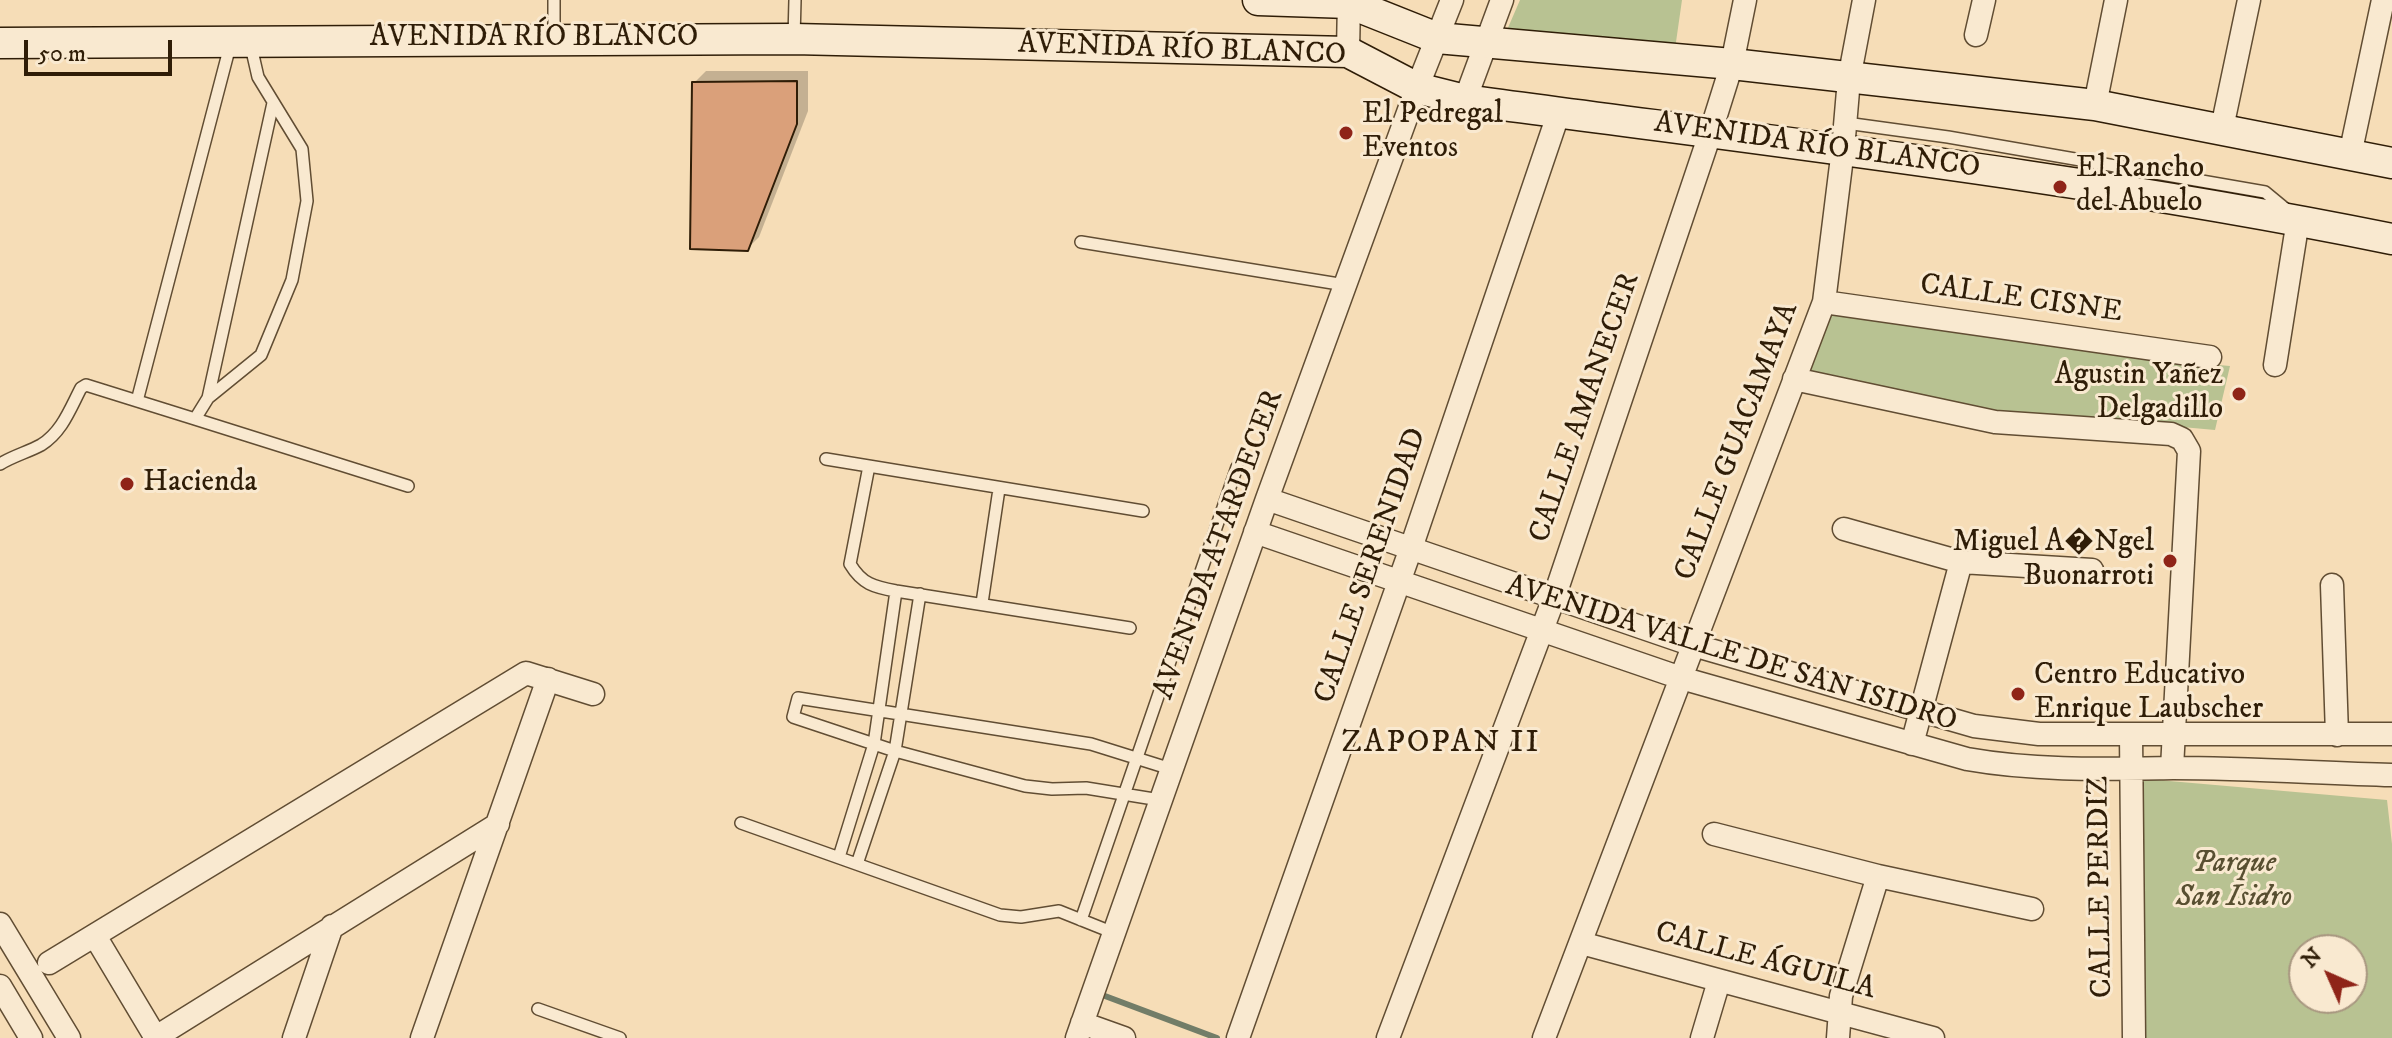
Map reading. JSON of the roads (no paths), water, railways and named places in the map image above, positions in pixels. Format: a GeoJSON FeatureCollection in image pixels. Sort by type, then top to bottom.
{"type":"FeatureCollection","features":[{"type":"Feature","properties":{"kind":"street","name":"AVENIDA RÍO BLANCO"},"geometry":{"type":"LineString","coordinates":[[1258,0],[1349,1],[1437,38],[1732,64],[2095,105],[2392,163]]}},
{"type":"Feature","properties":{"kind":"street","name":"AVENIDA ATARDECER"},"geometry":{"type":"LineString","coordinates":[[1080,1030],[1255,532],[1452,0]]}},
{"type":"Feature","properties":{"kind":"street"},"geometry":{"type":"LineString","coordinates":[[1465,100],[1502,0]]}},
{"type":"Feature","properties":{"kind":"street","name":"CALLE AMANECER"},"geometry":{"type":"LineString","coordinates":[[1388,1038],[1543,630],[1711,131],[1732,64],[1745,0]]}},
{"type":"Feature","properties":{"kind":"street","name":"CALLE GUACAMAYA"},"geometry":{"type":"LineString","coordinates":[[1544,1038],[1824,302],[1849,79],[1864,0]]}},
{"type":"Feature","properties":{"kind":"street"},"geometry":{"type":"LineString","coordinates":[[1976,35],[1984,0]]}},
{"type":"Feature","properties":{"kind":"street"},"geometry":{"type":"LineString","coordinates":[[2095,105],[2116,0]]}},
{"type":"Feature","properties":{"kind":"street"},"geometry":{"type":"LineString","coordinates":[[2222,128],[2249,0]]}},
{"type":"Feature","properties":{"kind":"street"},"geometry":{"type":"LineString","coordinates":[[2350,155],[2383,0]]}},
{"type":"Feature","properties":{"kind":"street"},"geometry":{"type":"LineString","coordinates":[[1348,52],[1349,1]]}},
{"type":"Feature","properties":{"kind":"street","name":"AVENIDA RÍO BLANCO"},"geometry":{"type":"LineString","coordinates":[[0,43],[794,39],[1348,52],[1417,88],[1465,100],[1711,131],[1844,136],[2392,239]]}},
{"type":"Feature","properties":{"kind":"street","name":"CALLE SERENIDAD"},"geometry":{"type":"LineString","coordinates":[[1238,1038],[1400,580],[1559,112]]}},
{"type":"Feature","properties":{"kind":"street"},"geometry":{"type":"LineString","coordinates":[[2275,365],[2298,220]]}},
{"type":"Feature","properties":{"kind":"street","name":"CALLE CISNE"},"geometry":{"type":"LineString","coordinates":[[1824,302],[2210,357]]}},
{"type":"Feature","properties":{"kind":"street"},"geometry":{"type":"LineString","coordinates":[[1794,379],[1995,422],[2171,434],[2182,439],[2189,451],[2172,768]]}},
{"type":"Feature","properties":{"kind":"street","name":"AVENIDA VALLE DE SAN ISIDRO"},"geometry":{"type":"LineString","coordinates":[[1267,499],[1693,645],[1922,712],[2004,731],[2131,735],[2392,734]]}},
{"type":"Feature","properties":{"kind":"street"},"geometry":{"type":"LineString","coordinates":[[1844,529],[1961,562],[2092,570]]}},
{"type":"Feature","properties":{"kind":"street","name":"AVENIDA VALLE DE SAN ISIDRO"},"geometry":{"type":"LineString","coordinates":[[1255,532],[1681,678],[1967,759],[2001,765],[2131,771],[2172,768],[2392,775]]}},
{"type":"Feature","properties":{"kind":"street"},"geometry":{"type":"LineString","coordinates":[[1912,744],[1961,562]]}},
{"type":"Feature","properties":{"kind":"street"},"geometry":{"type":"LineString","coordinates":[[2332,585],[2337,735]]}},
{"type":"Feature","properties":{"kind":"street"},"geometry":{"type":"LineString","coordinates":[[49,963],[526,673],[593,694]]}},
{"type":"Feature","properties":{"kind":"street"},"geometry":{"type":"LineString","coordinates":[[422,1038],[548,679]]}},
{"type":"Feature","properties":{"kind":"street","name":"CALLE PERDIZ"},"geometry":{"type":"LineString","coordinates":[[2131,735],[2134,1038]]}},
{"type":"Feature","properties":{"kind":"street"},"geometry":{"type":"LineString","coordinates":[[95,936],[156,1037],[498,824]]}},
{"type":"Feature","properties":{"kind":"street"},"geometry":{"type":"LineString","coordinates":[[1714,834],[1878,876],[2032,909]]}},
{"type":"Feature","properties":{"kind":"street"},"geometry":{"type":"LineString","coordinates":[[1838,1038],[1841,996],[1878,876]]}},
{"type":"Feature","properties":{"kind":"street"},"geometry":{"type":"LineString","coordinates":[[0,924],[69,1038]]}},
{"type":"Feature","properties":{"kind":"street"},"geometry":{"type":"LineString","coordinates":[[294,1038],[332,926]]}},
{"type":"Feature","properties":{"kind":"street","name":"CALLE ÁGUILA"},"geometry":{"type":"LineString","coordinates":[[1581,943],[1933,1038]]}},
{"type":"Feature","properties":{"kind":"street"},"geometry":{"type":"LineString","coordinates":[[1702,1038],[1719,981]]}},
{"type":"Feature","properties":{"kind":"street"},"geometry":{"type":"LineString","coordinates":[[0,986],[31,1038]]}},
{"type":"Feature","properties":{"kind":"street"},"geometry":{"type":"LineString","coordinates":[[1080,1030],[1124,1038]]}},
{"type":"Feature","properties":{"kind":"lane"},"geometry":{"type":"LineString","coordinates":[[554,0],[554,38]]}},
{"type":"Feature","properties":{"kind":"lane"},"geometry":{"type":"LineString","coordinates":[[794,39],[795,0]]}},
{"type":"Feature","properties":{"kind":"lane"},"geometry":{"type":"LineString","coordinates":[[195,419],[208,398],[261,355],[292,280],[307,201],[302,149],[240,42]]}},
{"type":"Feature","properties":{"kind":"lane"},"geometry":{"type":"LineString","coordinates":[[137,401],[240,42]]}},
{"type":"Feature","properties":{"kind":"lane"},"geometry":{"type":"LineString","coordinates":[[208,398],[273,103]]}},
{"type":"Feature","properties":{"kind":"lane"},"geometry":{"type":"LineString","coordinates":[[1081,242],[1345,285]]}},
{"type":"Feature","properties":{"kind":"lane"},"geometry":{"type":"LineString","coordinates":[[0,464],[13,455],[40,445],[59,430],[81,388],[86,385],[408,486]]}},
{"type":"Feature","properties":{"kind":"lane"},"geometry":{"type":"LineString","coordinates":[[826,459],[1143,511]]}},
{"type":"Feature","properties":{"kind":"lane"},"geometry":{"type":"LineString","coordinates":[[869,466],[850,564],[859,579],[872,587],[1130,628]]}},
{"type":"Feature","properties":{"kind":"lane"},"geometry":{"type":"LineString","coordinates":[[1081,920],[1237,467]]}},
{"type":"Feature","properties":{"kind":"lane"},"geometry":{"type":"LineString","coordinates":[[982,603],[999,489]]}},
{"type":"Feature","properties":{"kind":"lane"},"geometry":{"type":"LineString","coordinates":[[839,857],[874,744],[896,591]]}},
{"type":"Feature","properties":{"kind":"lane"},"geometry":{"type":"LineString","coordinates":[[857,864],[895,751],[920,594]]}},
{"type":"Feature","properties":{"kind":"lane"},"geometry":{"type":"LineString","coordinates":[[1160,800],[1086,788],[1025,786],[895,751],[793,717],[798,698],[1091,744],[1171,769]]}},
{"type":"Feature","properties":{"kind":"lane"},"geometry":{"type":"LineString","coordinates":[[741,823],[1000,915],[1021,917],[1059,911],[1114,933]]}},
{"type":"Feature","properties":{"kind":"lane"},"geometry":{"type":"LineString","coordinates":[[538,1009],[620,1038]]}},
{"type":"Feature","properties":{"kind":"waterway"},"geometry":{"type":"LineString","coordinates":[[1105,996],[1217,1038]]}},
{"type":"Feature","properties":{"kind":"place","name":"El Pedregal Eventos"},"geometry":{"type":"Point","coordinates":[1346,133]}},
{"type":"Feature","properties":{"kind":"place","name":"El Rancho del Abuelo"},"geometry":{"type":"Point","coordinates":[2060,187]}},
{"type":"Feature","properties":{"kind":"place","name":"Agustin Yañez Delgadillo"},"geometry":{"type":"Point","coordinates":[2239,394]}},
{"type":"Feature","properties":{"kind":"place","name":"Hacienda"},"geometry":{"type":"Point","coordinates":[127,484]}},
{"type":"Feature","properties":{"kind":"place","name":"Miguel A�Ngel Buonarroti"},"geometry":{"type":"Point","coordinates":[2170,561]}},
{"type":"Feature","properties":{"kind":"place","name":"Centro Educativo Enrique Laubscher"},"geometry":{"type":"Point","coordinates":[2018,694]}},
{"type":"Feature","properties":{"kind":"district","name":"ZAPOPAN II"},"geometry":{"type":"Point","coordinates":[1441,744]}},
{"type":"Feature","properties":{"kind":"park label","name":"Parque San Isidro"},"geometry":{"type":"Point","coordinates":[2234,882]}}]}
